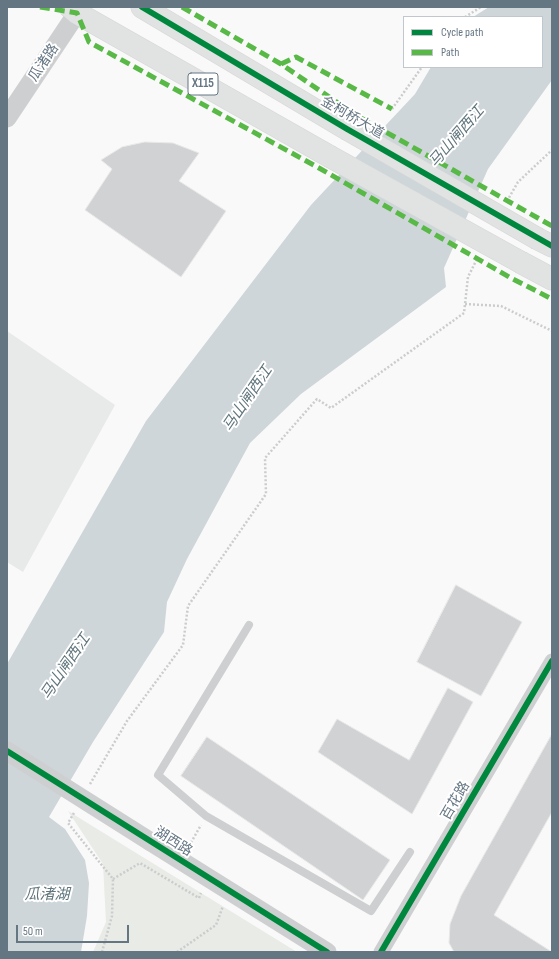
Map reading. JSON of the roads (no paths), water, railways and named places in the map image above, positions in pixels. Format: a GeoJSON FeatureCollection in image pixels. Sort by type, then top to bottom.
{"type":"FeatureCollection","features":[{"type":"Feature","properties":{"kind":"main road","name":"金柯桥大道"},"geometry":{"type":"LineString","coordinates":[[142,7],[347,129],[545,242]]}},
{"type":"Feature","properties":{"kind":"main road","name":"X115"},"geometry":{"type":"LineString","coordinates":[[76,9],[330,156],[552,279]]}},
{"type":"Feature","properties":{"kind":"street","name":"瓜渚路"},"geometry":{"type":"LineString","coordinates":[[7,118],[76,9]]}},
{"type":"Feature","properties":{"kind":"street","name":"百花路"},"geometry":{"type":"LineString","coordinates":[[381,952],[552,661]]}},
{"type":"Feature","properties":{"kind":"street","name":"湖西路"},"geometry":{"type":"LineString","coordinates":[[7,751],[327,952]]}},
{"type":"Feature","properties":{"kind":"lane"},"geometry":{"type":"LineString","coordinates":[[249,626],[158,775],[206,816],[371,911],[410,852]]}},
{"type":"Feature","properties":{"kind":"water"},"geometry":{"type":"Polygon","coordinates":[[[489,7],[552,7],[552,80],[488,169],[444,268],[446,287],[301,394],[250,443],[187,559],[167,602],[164,632],[93,742],[49,817],[65,829],[85,860],[89,883],[87,916],[81,952],[7,952],[7,664],[146,421],[311,205],[415,94],[430,68],[543,68],[543,16],[475,16],[489,7]]]}},
{"type":"Feature","properties":{"kind":"water label","name":"马山闸西江"},"geometry":{"type":"Point","coordinates":[457,137]}},
{"type":"Feature","properties":{"kind":"water label","name":"马山闸西江"},"geometry":{"type":"Point","coordinates":[248,399]}},
{"type":"Feature","properties":{"kind":"water label","name":"马山闸西江"},"geometry":{"type":"Point","coordinates":[66,667]}},
{"type":"Feature","properties":{"kind":"water label","name":"瓜渚湖"},"geometry":{"type":"Point","coordinates":[47,895]}}]}
